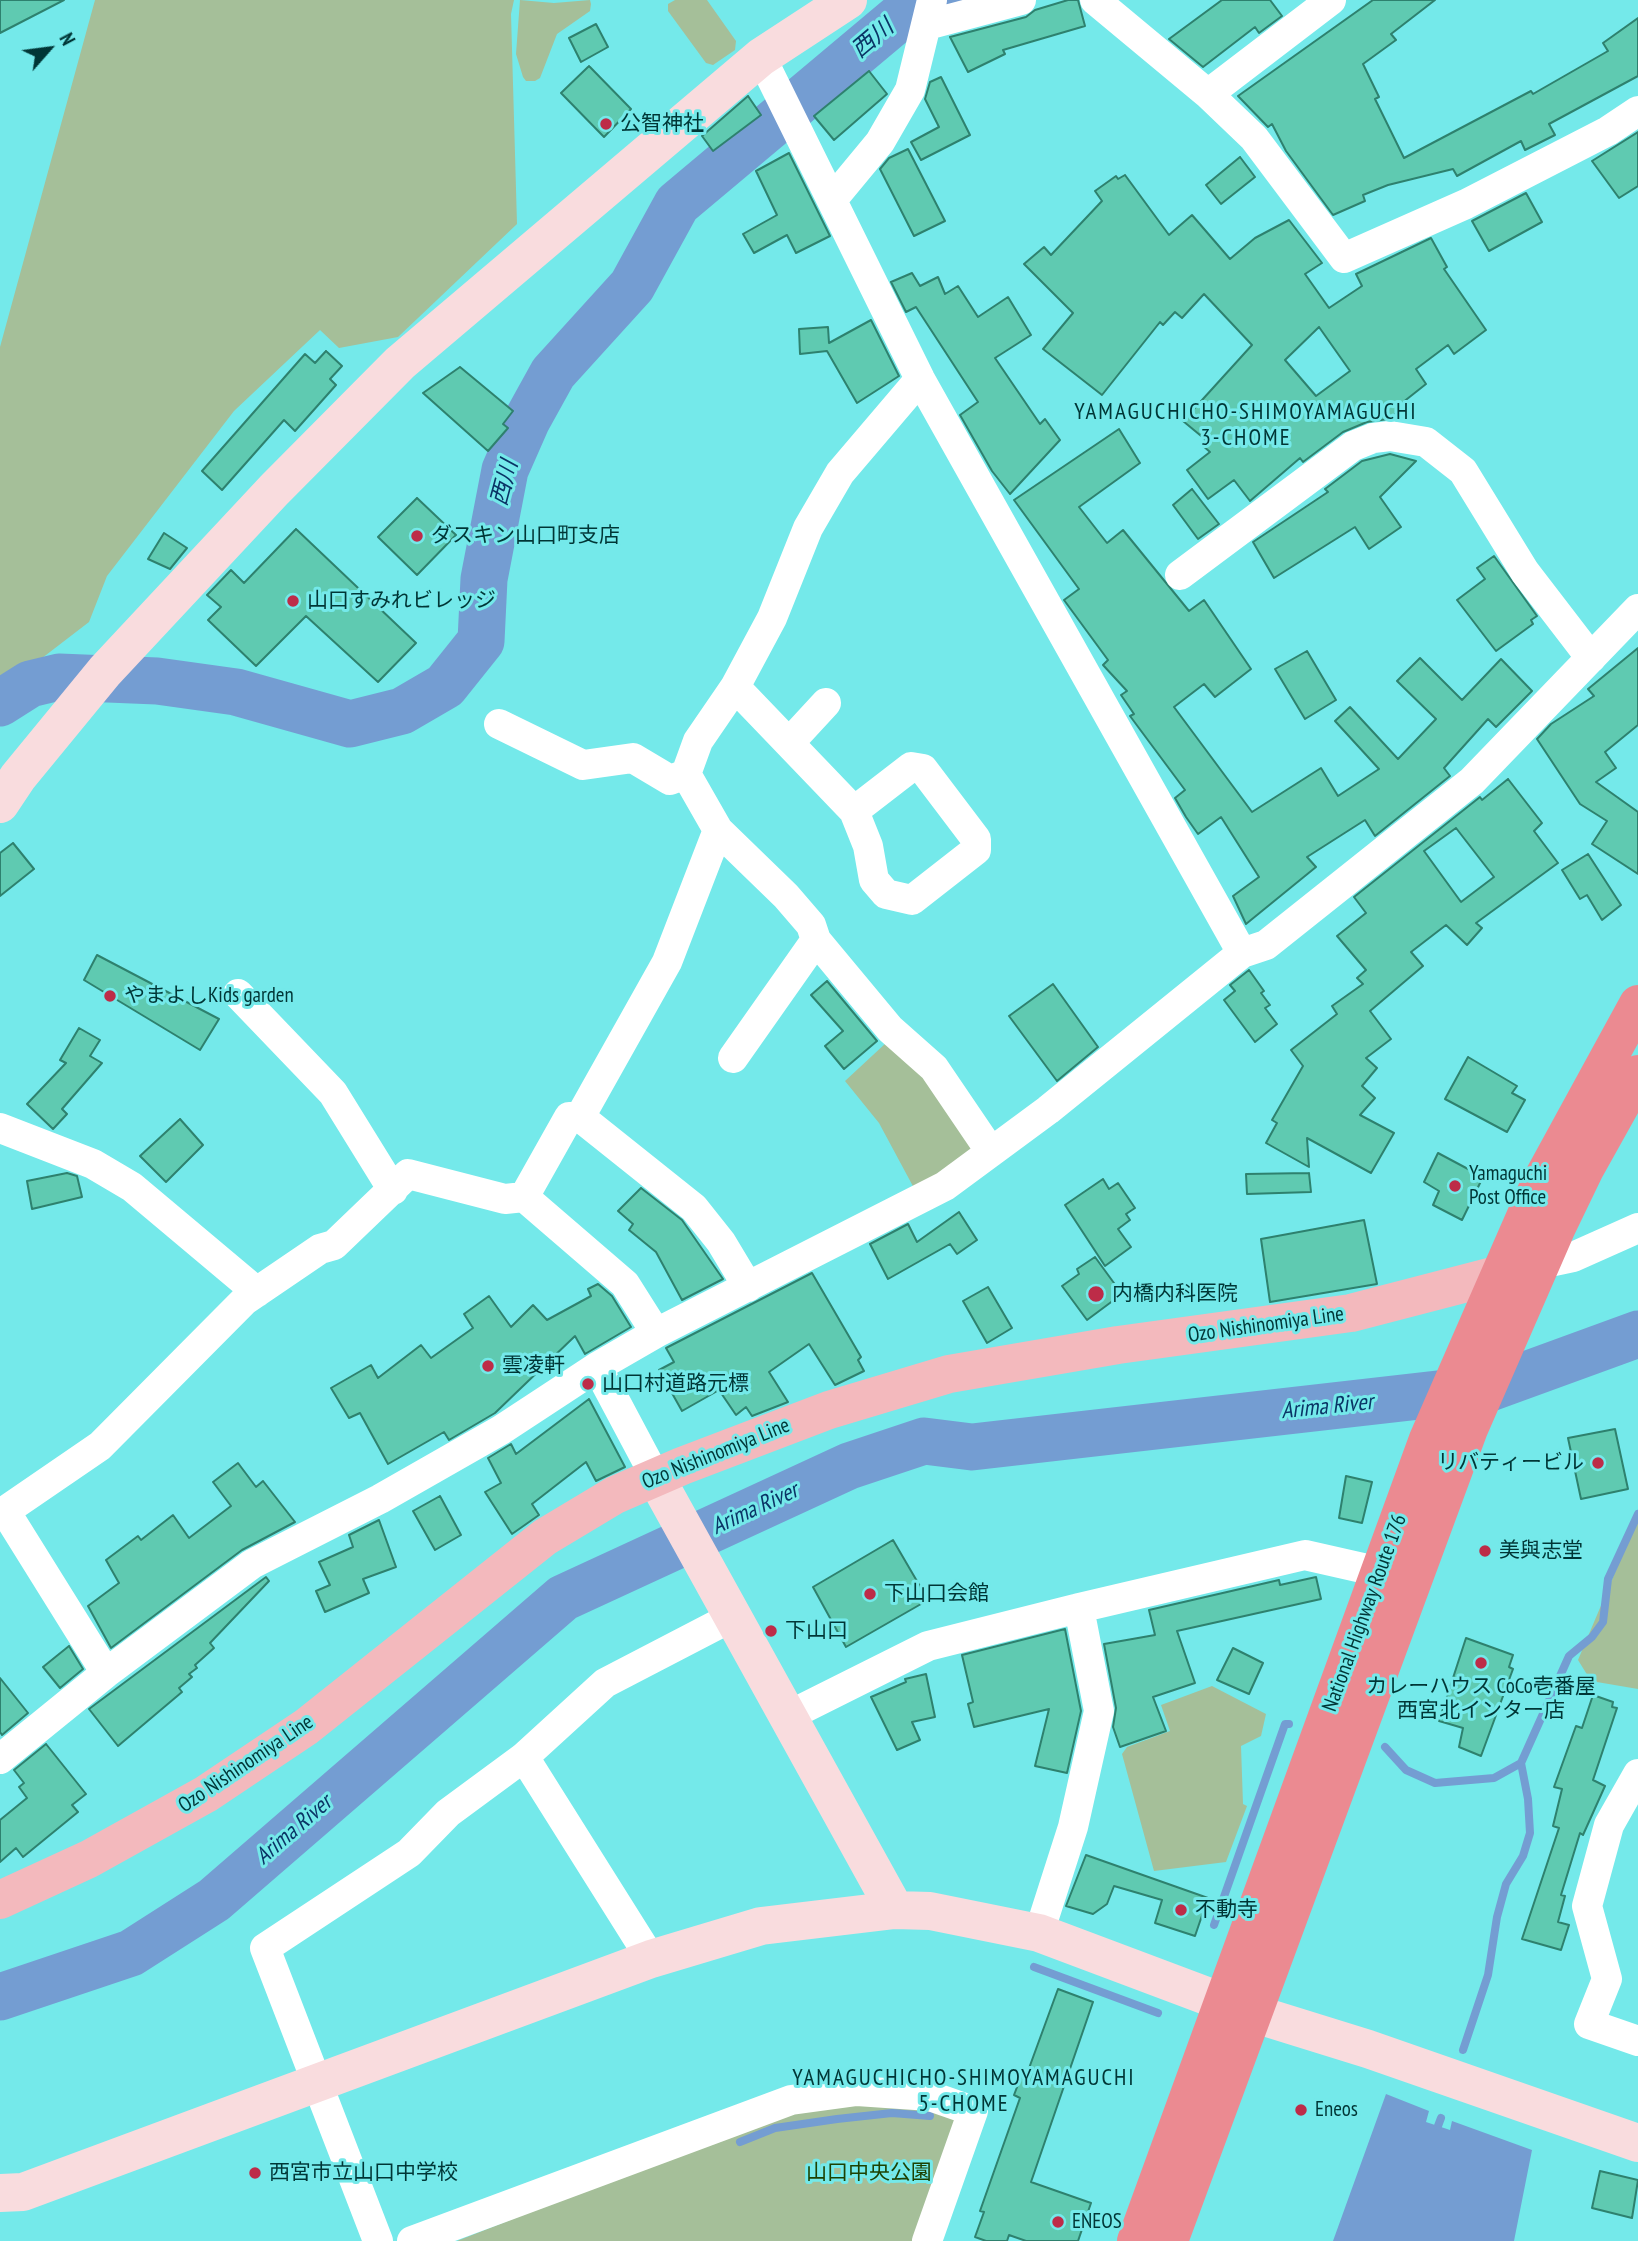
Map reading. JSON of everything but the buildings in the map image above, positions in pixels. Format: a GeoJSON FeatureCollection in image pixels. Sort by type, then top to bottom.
{"type":"FeatureCollection","features":[{"type":"Feature","properties":{"kind":"highway","name":"National Highway Route 176"},"geometry":{"type":"LineString","coordinates":[[1136,2241],[1238,2007],[1469,1429],[1515,1279],[1539,1185],[1638,1003]]}},
{"type":"Feature","properties":{"kind":"highway","name":"National Highway Route 176"},"geometry":{"type":"LineString","coordinates":[[1170,2241],[1238,2007],[1380,1572],[1429,1439],[1515,1279],[1584,1169],[1638,1074]]}},
{"type":"Feature","properties":{"kind":"main road","name":"Ozo Nishinomiya Line"},"geometry":{"type":"LineString","coordinates":[[0,1900],[89,1859],[206,1794],[306,1727],[545,1536],[584,1512],[660,1487],[829,1410],[949,1374],[1093,1349],[1350,1313],[1515,1279]]}},
{"type":"Feature","properties":{"kind":"street"},"geometry":{"type":"LineString","coordinates":[[0,804],[18,778],[95,685],[274,490],[400,363],[769,74],[848,0]]}},
{"type":"Feature","properties":{"kind":"street"},"geometry":{"type":"LineString","coordinates":[[832,200],[880,142],[910,90],[930,13],[1021,0]]}},
{"type":"Feature","properties":{"kind":"street"},"geometry":{"type":"LineString","coordinates":[[1095,0],[1208,94],[1254,138],[1344,258],[1466,204],[1608,131],[1638,111]]}},
{"type":"Feature","properties":{"kind":"street"},"geometry":{"type":"LineString","coordinates":[[1208,94],[1331,0]]}},
{"type":"Feature","properties":{"kind":"street"},"geometry":{"type":"LineString","coordinates":[[769,74],[920,379],[1242,953]]}},
{"type":"Feature","properties":{"kind":"street"},"geometry":{"type":"LineString","coordinates":[[499,724],[583,765],[633,758],[670,780],[686,774],[698,741],[735,687],[772,618],[808,528],[834,484],[920,379]]}},
{"type":"Feature","properties":{"kind":"street"},"geometry":{"type":"LineString","coordinates":[[1180,575],[1353,446],[1373,438],[1390,436],[1426,442],[1463,471],[1525,572],[1591,658]]}},
{"type":"Feature","properties":{"kind":"street"},"geometry":{"type":"LineString","coordinates":[[0,1759],[106,1673],[252,1564],[380,1499],[501,1430],[597,1367],[656,1333],[945,1186],[1242,953],[1266,945],[1472,781],[1638,609]]}},
{"type":"Feature","properties":{"kind":"street"},"geometry":{"type":"LineString","coordinates":[[735,687],[854,811],[868,846],[874,880],[886,894],[912,900],[976,850],[976,839],[923,769],[911,766],[854,811]]}},
{"type":"Feature","properties":{"kind":"street"},"geometry":{"type":"LineString","coordinates":[[790,742],[826,703]]}},
{"type":"Feature","properties":{"kind":"street"},"geometry":{"type":"LineString","coordinates":[[686,774],[718,830],[786,896],[811,925],[816,940],[890,1030],[934,1068],[990,1152]]}},
{"type":"Feature","properties":{"kind":"street"},"geometry":{"type":"LineString","coordinates":[[580,1117],[667,962],[718,830]]}},
{"type":"Feature","properties":{"kind":"street"},"geometry":{"type":"LineString","coordinates":[[733,1058],[816,940]]}},
{"type":"Feature","properties":{"kind":"street"},"geometry":{"type":"LineString","coordinates":[[238,994],[333,1093],[393,1190]]}},
{"type":"Feature","properties":{"kind":"street"},"geometry":{"type":"LineString","coordinates":[[524,1196],[569,1117],[580,1117],[694,1208],[721,1241],[748,1287]]}},
{"type":"Feature","properties":{"kind":"street"},"geometry":{"type":"LineString","coordinates":[[0,1128],[93,1164],[132,1187],[257,1292]]}},
{"type":"Feature","properties":{"kind":"street"},"geometry":{"type":"LineString","coordinates":[[106,1673],[2,1503],[100,1446],[244,1300],[320,1249],[334,1245],[408,1174],[505,1199],[524,1196]]}},
{"type":"Feature","properties":{"kind":"street"},"geometry":{"type":"LineString","coordinates":[[524,1196],[625,1284],[656,1333]]}},
{"type":"Feature","properties":{"kind":"street"},"geometry":{"type":"LineString","coordinates":[[1515,1279],[1638,1228]]}},
{"type":"Feature","properties":{"kind":"street"},"geometry":{"type":"LineString","coordinates":[[597,1367],[786,1717],[895,1910]]}},
{"type":"Feature","properties":{"kind":"street"},"geometry":{"type":"LineString","coordinates":[[786,1717],[928,1646],[1079,1608],[1305,1555],[1380,1572]]}},
{"type":"Feature","properties":{"kind":"street"},"geometry":{"type":"LineString","coordinates":[[1039,1933],[1073,1827],[1099,1711],[1079,1608]]}},
{"type":"Feature","properties":{"kind":"street"},"geometry":{"type":"LineString","coordinates":[[377,2241],[319,2083],[265,1948],[409,1853],[448,1813],[524,1757],[605,1683],[732,1617]]}},
{"type":"Feature","properties":{"kind":"street"},"geometry":{"type":"LineString","coordinates":[[524,1757],[651,1959]]}},
{"type":"Feature","properties":{"kind":"street"},"geometry":{"type":"LineString","coordinates":[[1638,1774],[1609,1825],[1587,1906],[1606,1979],[1589,2024],[1638,2040]]}},
{"type":"Feature","properties":{"kind":"street"},"geometry":{"type":"LineString","coordinates":[[0,2193],[23,2192],[651,1959],[761,1926],[895,1910],[930,1911],[1039,1933],[1238,2007],[1638,2143]]}},
{"type":"Feature","properties":{"kind":"street"},"geometry":{"type":"LineString","coordinates":[[412,2241],[791,2099],[856,2091],[930,2096],[973,2111],[927,2241]]}},
{"type":"Feature","properties":{"kind":"green space"},"geometry":{"type":"Polygon","coordinates":[[[95,0],[514,0],[511,14],[517,224],[398,337],[339,348],[320,330],[234,411],[107,576],[89,622],[20,675],[0,685],[0,347],[95,0]]]}},
{"type":"Feature","properties":{"kind":"green space"},"geometry":{"type":"Polygon","coordinates":[[[520,0],[554,3],[590,0],[591,4],[590,11],[557,34],[540,78],[535,81],[526,81],[523,77],[516,54],[520,0]]]}},
{"type":"Feature","properties":{"kind":"green space"},"geometry":{"type":"Polygon","coordinates":[[[675,0],[707,0],[736,41],[735,50],[713,65],[706,63],[668,11],[668,4],[675,0]]]}},
{"type":"Feature","properties":{"kind":"green space"},"geometry":{"type":"Polygon","coordinates":[[[887,1042],[929,1074],[977,1146],[915,1190],[879,1123],[845,1081],[887,1042]]]}},
{"type":"Feature","properties":{"kind":"green space"},"geometry":{"type":"Polygon","coordinates":[[[1638,1518],[1638,1689],[1591,1681],[1578,1660],[1638,1518]]]}},
{"type":"Feature","properties":{"kind":"green space"},"geometry":{"type":"Polygon","coordinates":[[[1212,1686],[1266,1714],[1261,1736],[1241,1746],[1243,1804],[1247,1806],[1226,1862],[1154,1871],[1122,1754],[1127,1747],[1170,1731],[1161,1705],[1212,1686]]]}},
{"type":"Feature","properties":{"kind":"green space","name":"山口中央公園"},"geometry":{"type":"Polygon","coordinates":[[[876,2103],[935,2109],[963,2118],[919,2241],[457,2241],[667,2158],[800,2110],[876,2103]]]}},
{"type":"Feature","properties":{"kind":"water"},"geometry":{"type":"Polygon","coordinates":[[[1386,2094],[1429,2111],[1426,2122],[1450,2130],[1452,2121],[1532,2150],[1514,2241],[1333,2241],[1386,2094]]]}},
{"type":"Feature","properties":{"kind":"waterway","name":"西川"},"geometry":{"type":"LineString","coordinates":[[0,703],[30,684],[59,677],[157,681],[236,692],[350,724],[402,711],[445,686],[481,641],[484,579],[505,470],[527,420],[553,373],[632,286],[677,204],[901,16],[922,3],[956,0]]}},
{"type":"Feature","properties":{"kind":"waterway","name":"Arima River"},"geometry":{"type":"LineString","coordinates":[[0,1997],[131,1953],[214,1900],[563,1598],[849,1466],[924,1441],[972,1447],[1490,1388],[1638,1334]]}},
{"type":"Feature","properties":{"kind":"waterway"},"geometry":{"type":"LineString","coordinates":[[1385,1747],[1406,1770],[1435,1783],[1494,1778],[1521,1763],[1569,1656],[1592,1637],[1603,1622],[1608,1579],[1638,1514]]}},
{"type":"Feature","properties":{"kind":"waterway"},"geometry":{"type":"LineString","coordinates":[[1214,1925],[1285,1724],[1289,1724]]}},
{"type":"Feature","properties":{"kind":"waterway"},"geometry":{"type":"LineString","coordinates":[[1463,2050],[1488,1975],[1497,1917],[1506,1884],[1523,1856],[1530,1833],[1528,1799],[1521,1763]]}},
{"type":"Feature","properties":{"kind":"waterway"},"geometry":{"type":"LineString","coordinates":[[1034,1967],[1158,2013]]}},
{"type":"Feature","properties":{"kind":"waterway"},"geometry":{"type":"LineString","coordinates":[[740,2142],[775,2128],[837,2119],[892,2113],[930,2116]]}},
{"type":"Feature","properties":{"kind":"waterway"},"geometry":{"type":"LineString","coordinates":[[1438,2126],[1441,2118]]}},
{"type":"Feature","properties":{"kind":"place","name":"公智神社"},"geometry":{"type":"Point","coordinates":[606,124]}},
{"type":"Feature","properties":{"kind":"place","name":"ダスキン山口町支店"},"geometry":{"type":"Point","coordinates":[417,536]}},
{"type":"Feature","properties":{"kind":"place","name":"山口すみれビレッジ"},"geometry":{"type":"Point","coordinates":[293,601]}},
{"type":"Feature","properties":{"kind":"place","name":"やまよしKids garden"},"geometry":{"type":"Point","coordinates":[110,996]}},
{"type":"Feature","properties":{"kind":"place","name":"Yamaguchi Post Office"},"geometry":{"type":"Point","coordinates":[1455,1186]}},
{"type":"Feature","properties":{"kind":"place","name":"内橋内科医院"},"geometry":{"type":"Point","coordinates":[1096,1294]}},
{"type":"Feature","properties":{"kind":"place","name":"雲凌軒"},"geometry":{"type":"Point","coordinates":[488,1366]}},
{"type":"Feature","properties":{"kind":"place","name":"山口村道路元標"},"geometry":{"type":"Point","coordinates":[588,1384]}},
{"type":"Feature","properties":{"kind":"place","name":"リバティービル"},"geometry":{"type":"Point","coordinates":[1598,1463]}},
{"type":"Feature","properties":{"kind":"place","name":"美與志堂"},"geometry":{"type":"Point","coordinates":[1485,1551]}},
{"type":"Feature","properties":{"kind":"place","name":"下山口会館"},"geometry":{"type":"Point","coordinates":[870,1594]}},
{"type":"Feature","properties":{"kind":"place","name":"下山口"},"geometry":{"type":"Point","coordinates":[771,1631]}},
{"type":"Feature","properties":{"kind":"place","name":"カレーハウス CoCo壱番屋 西宮北インター店"},"geometry":{"type":"Point","coordinates":[1481,1663]}},
{"type":"Feature","properties":{"kind":"place","name":"不動寺"},"geometry":{"type":"Point","coordinates":[1181,1910]}},
{"type":"Feature","properties":{"kind":"place","name":"Eneos"},"geometry":{"type":"Point","coordinates":[1301,2110]}},
{"type":"Feature","properties":{"kind":"place","name":"西宮市立山口中学校"},"geometry":{"type":"Point","coordinates":[255,2173]}},
{"type":"Feature","properties":{"kind":"place","name":"ENEOS"},"geometry":{"type":"Point","coordinates":[1058,2222]}},
{"type":"Feature","properties":{"kind":"district","name":"YAMAGUCHICHO-SHIMOYAMAGUCHI 3-CHOME"},"geometry":{"type":"Point","coordinates":[1246,425]}},
{"type":"Feature","properties":{"kind":"district","name":"YAMAGUCHICHO-SHIMOYAMAGUCHI 5-CHOME"},"geometry":{"type":"Point","coordinates":[964,2091]}}]}
